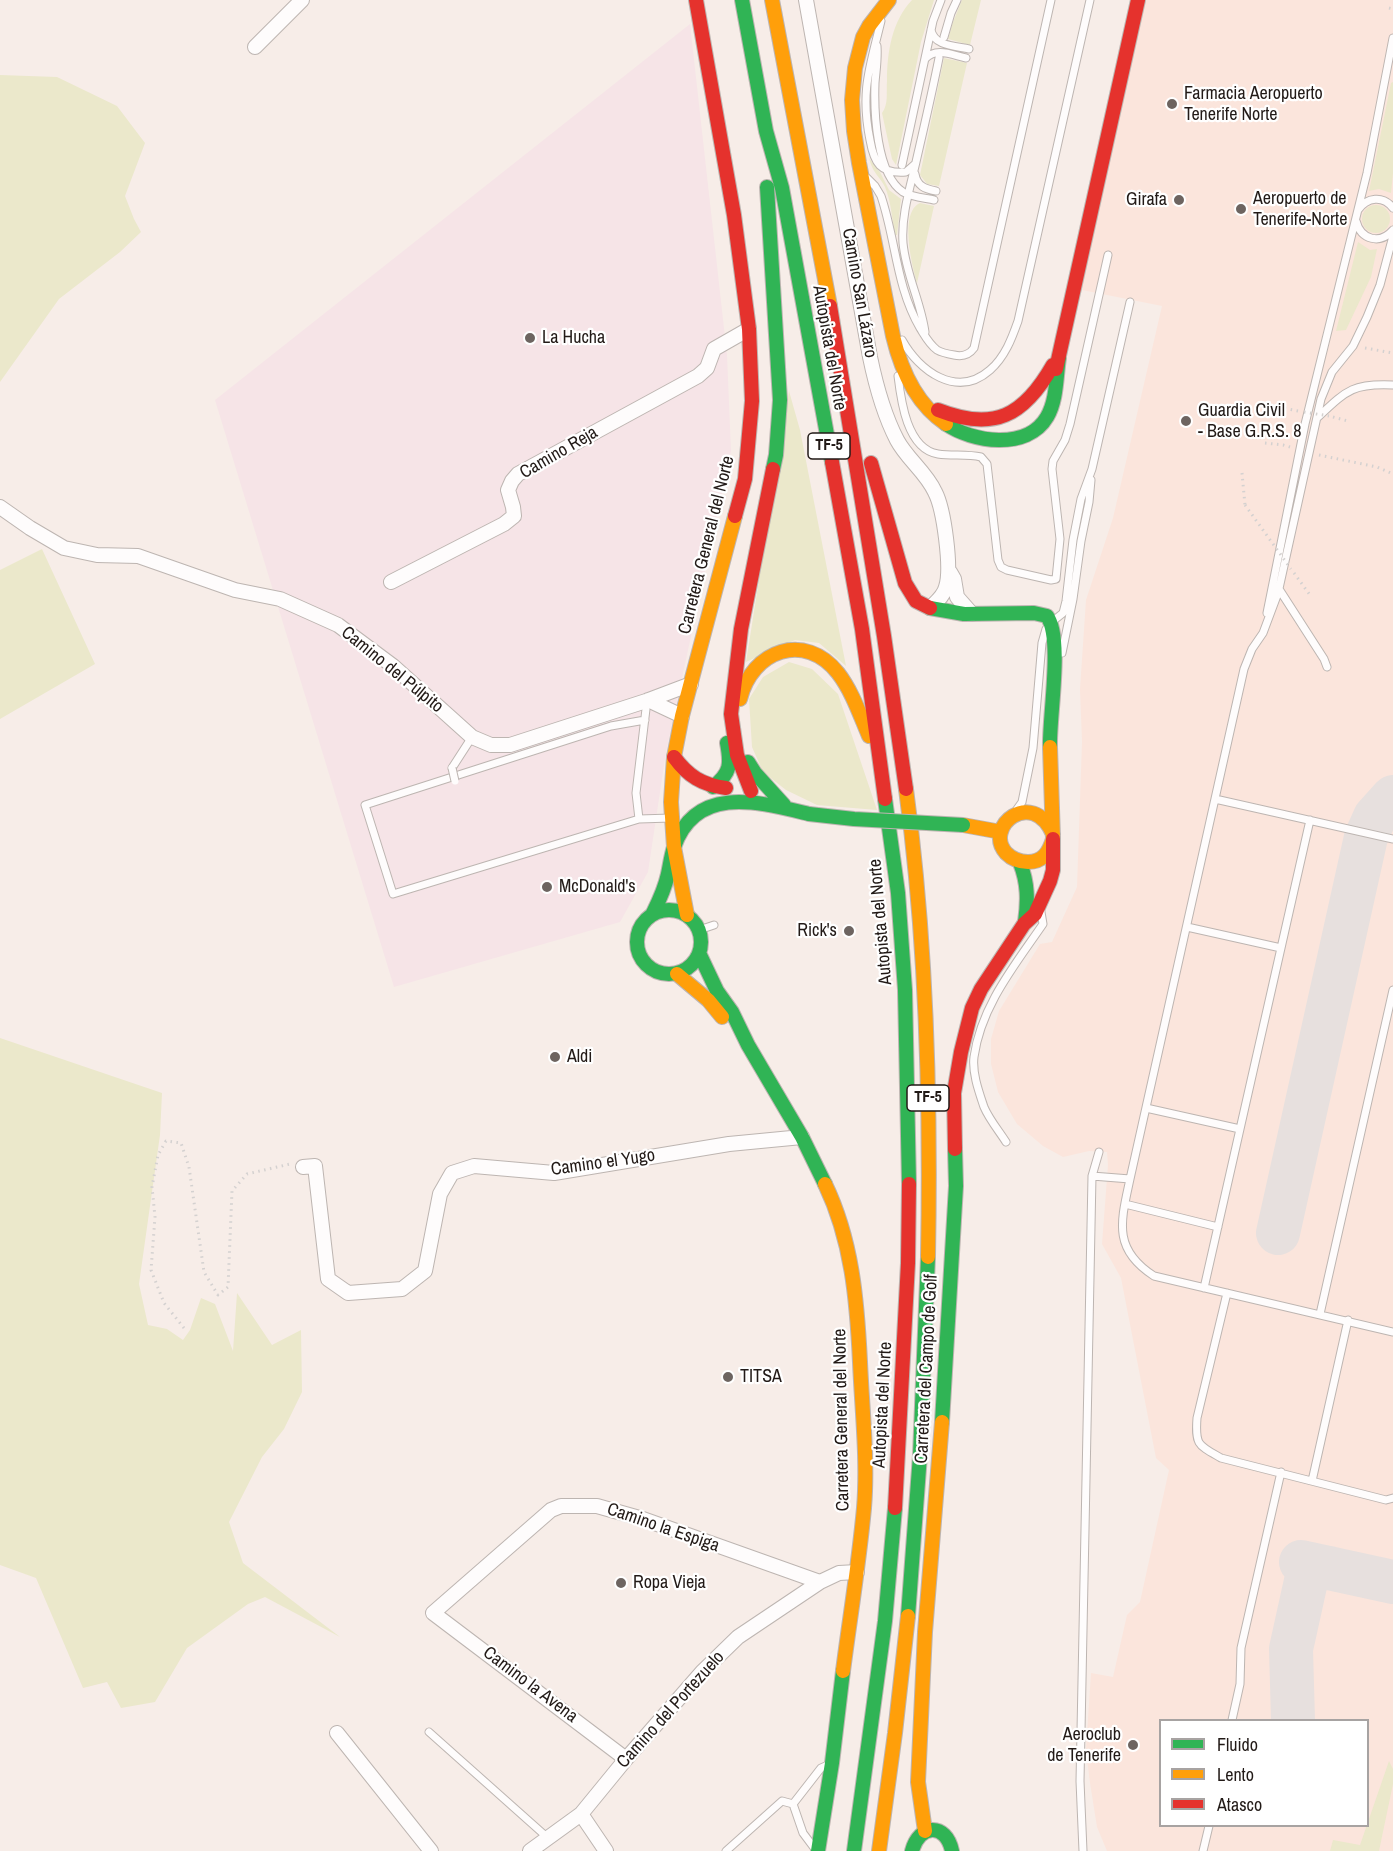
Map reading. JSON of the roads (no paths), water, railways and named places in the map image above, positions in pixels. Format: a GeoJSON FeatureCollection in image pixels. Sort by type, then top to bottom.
{"type":"FeatureCollection","features":[{"type":"Feature","properties":{"kind":"main road","name":"Carretera General del Norte"},"geometry":{"type":"LineString","coordinates":[[687,915],[674,847],[672,818],[676,800],[674,757],[682,716],[745,478],[752,401],[749,329],[734,215],[696,0]]}},
{"type":"Feature","properties":{"kind":"main road","name":"Autopista del Norte"},"geometry":{"type":"LineString","coordinates":[[741,0],[766,131],[782,188],[862,629],[898,892],[905,990],[909,1156],[908,1263],[896,1501],[885,1621],[854,1851]]}},
{"type":"Feature","properties":{"kind":"main road","name":"Autopista del Norte"},"geometry":{"type":"LineString","coordinates":[[772,0],[838,350],[843,395],[864,512],[903,765],[923,958],[929,1134],[929,1251],[919,1486],[898,1713],[879,1851]]}},
{"type":"Feature","properties":{"kind":"main road"},"geometry":{"type":"LineString","coordinates":[[887,3],[870,22],[861,45],[855,69],[853,115],[859,162],[893,334],[901,365],[917,394],[931,410],[957,432],[982,440],[1008,439],[1029,433],[1038,428],[1048,414],[1138,0]]}},
{"type":"Feature","properties":{"kind":"main road"},"geometry":{"type":"LineString","coordinates":[[765,805],[752,791],[737,755],[731,714],[741,628],[776,455],[780,400],[767,189],[766,131]]}},
{"type":"Feature","properties":{"kind":"main road"},"geometry":{"type":"LineString","coordinates":[[838,350],[855,393],[869,457],[900,570],[911,595],[916,601],[930,608],[972,614],[1034,613],[1047,616],[1051,622]]}},
{"type":"Feature","properties":{"kind":"main road"},"geometry":{"type":"LineString","coordinates":[[917,394],[932,406],[965,420],[976,421],[1000,417],[1011,413],[1032,397],[1059,355]]}},
{"type":"Feature","properties":{"kind":"main road","name":"Carretera del Campo de Golf"},"geometry":{"type":"LineString","coordinates":[[925,1831],[918,1782],[925,1632],[940,1460],[955,1198],[954,1093],[972,1008],[981,989],[1024,924],[1035,914],[1053,870],[1050,739],[1055,640],[1051,622]]}},
{"type":"Feature","properties":{"kind":"main road"},"geometry":{"type":"LineString","coordinates":[[697,792],[713,787],[729,772],[730,758],[726,739],[724,705],[725,687],[732,645],[741,628]]}},
{"type":"Feature","properties":{"kind":"main road"},"geometry":{"type":"LineString","coordinates":[[796,810],[755,773],[748,761],[740,732],[739,705],[743,683],[758,662],[779,651],[800,650],[822,657],[844,680],[881,762]]}},
{"type":"Feature","properties":{"kind":"main road"},"geometry":{"type":"LineString","coordinates":[[674,757],[694,780],[713,787],[752,791],[796,810]]}},
{"type":"Feature","properties":{"kind":"main road"},"geometry":{"type":"LineString","coordinates":[[674,847],[687,822],[698,810],[720,802],[765,805],[854,819],[963,825],[1001,832]]}},
{"type":"Feature","properties":{"kind":"main road"},"geometry":{"type":"LineString","coordinates":[[1023,811],[1038,814],[1047,820],[1053,837],[1048,853],[1039,861],[1020,863],[1013,860],[1003,850],[1001,832],[1010,817],[1023,811]]}},
{"type":"Feature","properties":{"kind":"main road","name":"Carretera General del Norte"},"geometry":{"type":"LineString","coordinates":[[653,913],[669,870],[674,847]]}},
{"type":"Feature","properties":{"kind":"main road","name":"Carretera del Campo de Golf"},"geometry":{"type":"LineString","coordinates":[[1020,863],[1028,902],[1024,924]]}},
{"type":"Feature","properties":{"kind":"main road"},"geometry":{"type":"LineString","coordinates":[[671,909],[687,915],[699,930],[701,946],[694,962],[677,974],[655,971],[646,965],[637,948],[639,929],[644,921],[653,913],[671,909]]}},
{"type":"Feature","properties":{"kind":"main road","name":"Carretera General del Norte"},"geometry":{"type":"LineString","coordinates":[[699,953],[717,991],[732,1012],[748,1046],[802,1137],[835,1205],[849,1255],[857,1302],[864,1444],[864,1496],[857,1572],[832,1763],[817,1851]]}},
{"type":"Feature","properties":{"kind":"main road","name":"Carretera General del Norte"},"geometry":{"type":"LineString","coordinates":[[677,974],[708,1000],[748,1046]]}},
{"type":"Feature","properties":{"kind":"main road"},"geometry":{"type":"LineString","coordinates":[[912,1851],[915,1839],[925,1831],[935,1830],[945,1834],[951,1842],[952,1851]]}},
{"type":"Feature","properties":{"kind":"street"},"geometry":{"type":"LineString","coordinates":[[255,47],[302,0]]}},
{"type":"Feature","properties":{"kind":"street","name":"Camino San Lázaro"},"geometry":{"type":"LineString","coordinates":[[806,0],[877,389],[898,441],[936,493],[941,514],[949,571],[944,594],[930,608]]}},
{"type":"Feature","properties":{"kind":"street","name":"Camino Reja"},"geometry":{"type":"LineString","coordinates":[[391,582],[504,524],[514,516],[508,490],[518,474],[698,376],[707,368],[714,349],[749,329]]}},
{"type":"Feature","properties":{"kind":"street","name":"Camino del Púlpito"},"geometry":{"type":"LineString","coordinates":[[0,507],[64,548],[97,555],[138,556],[235,590],[280,599],[338,625],[393,666],[472,737],[491,745],[510,745],[647,701],[691,684]]}},
{"type":"Feature","properties":{"kind":"street","name":"Camino San Lázaro"},"geometry":{"type":"LineString","coordinates":[[949,571],[954,579],[957,597],[972,614]]}},
{"type":"Feature","properties":{"kind":"street"},"geometry":{"type":"LineString","coordinates":[[647,701],[682,716]]}},
{"type":"Feature","properties":{"kind":"street","name":"Camino el Yugo"},"geometry":{"type":"LineString","coordinates":[[303,1167],[315,1166],[328,1280],[348,1293],[402,1289],[424,1271],[440,1194],[452,1173],[474,1166],[554,1173],[729,1144],[802,1137]]}},
{"type":"Feature","properties":{"kind":"street","name":"Camino la Espiga"},"geometry":{"type":"LineString","coordinates":[[433,1613],[550,1510],[561,1506],[597,1506],[643,1519],[820,1582]]}},
{"type":"Feature","properties":{"kind":"street","name":"Camino del Portezuelo"},"geometry":{"type":"LineString","coordinates":[[530,1851],[581,1814],[702,1672],[738,1637],[820,1582],[839,1573],[857,1572]]}},
{"type":"Feature","properties":{"kind":"street","name":"Camino la Avena"},"geometry":{"type":"LineString","coordinates":[[433,1613],[626,1759]]}},
{"type":"Feature","properties":{"kind":"street"},"geometry":{"type":"LineString","coordinates":[[337,1733],[431,1851]]}},
{"type":"Feature","properties":{"kind":"street"},"geometry":{"type":"LineString","coordinates":[[581,1814],[606,1851]]}},
{"type":"Feature","properties":{"kind":"lane"},"geometry":{"type":"LineString","coordinates":[[902,165],[931,26],[941,0]]}},
{"type":"Feature","properties":{"kind":"lane"},"geometry":{"type":"LineString","coordinates":[[944,37],[957,0]]}},
{"type":"Feature","properties":{"kind":"lane"},"geometry":{"type":"LineString","coordinates":[[859,162],[863,173],[881,196],[901,283],[917,323],[931,345],[939,351],[959,356],[967,355],[974,348],[1051,0]]}},
{"type":"Feature","properties":{"kind":"lane"},"geometry":{"type":"LineString","coordinates":[[885,289],[902,339],[913,357],[929,372],[941,378],[968,380],[984,374],[1007,349],[1018,321],[1090,0]]}},
{"type":"Feature","properties":{"kind":"lane"},"geometry":{"type":"LineString","coordinates":[[887,3],[876,40],[878,62],[875,80],[876,117],[885,169],[896,185],[909,194],[934,200]]}},
{"type":"Feature","properties":{"kind":"lane"},"geometry":{"type":"LineString","coordinates":[[931,26],[932,36],[938,42],[969,49]]}},
{"type":"Feature","properties":{"kind":"lane"},"geometry":{"type":"LineString","coordinates":[[1263,633],[1299,451],[1367,173],[1393,39]]}},
{"type":"Feature","properties":{"kind":"lane"},"geometry":{"type":"LineString","coordinates":[[923,61],[934,52],[966,58]]}},
{"type":"Feature","properties":{"kind":"lane"},"geometry":{"type":"LineString","coordinates":[[926,335],[903,246],[903,225],[939,58]]}},
{"type":"Feature","properties":{"kind":"lane"},"geometry":{"type":"LineString","coordinates":[[885,169],[906,172],[915,166]]}},
{"type":"Feature","properties":{"kind":"lane"},"geometry":{"type":"LineString","coordinates":[[915,166],[918,184],[936,191]]}},
{"type":"Feature","properties":{"kind":"lane"},"geometry":{"type":"LineString","coordinates":[[1393,208],[1386,201],[1373,199],[1362,205],[1356,216],[1359,229],[1370,238],[1383,238],[1393,230]]}},
{"type":"Feature","properties":{"kind":"lane"},"geometry":{"type":"LineString","coordinates":[[1393,236],[1380,285],[1367,317],[1353,346],[1332,372],[1321,399],[1279,589],[1263,633],[1252,649],[1244,669],[1130,1179],[1122,1225],[1127,1249],[1139,1266],[1154,1276],[1393,1331]]}},
{"type":"Feature","properties":{"kind":"lane"},"geometry":{"type":"LineString","coordinates":[[893,334],[905,416],[914,436],[925,449],[932,452],[975,456],[984,460],[987,464],[998,560],[1001,567],[1053,580],[1057,576],[1060,539],[1052,478],[1053,460],[1065,440],[1070,424],[1108,255]]}},
{"type":"Feature","properties":{"kind":"lane"},"geometry":{"type":"LineString","coordinates":[[1010,817],[1022,802],[1029,770],[1042,643],[1046,629],[1063,613],[1081,499],[1092,469],[1130,302]]}},
{"type":"Feature","properties":{"kind":"lane"},"geometry":{"type":"LineString","coordinates":[[1317,418],[1342,394],[1353,389],[1371,384],[1393,386]]}},
{"type":"Feature","properties":{"kind":"lane"},"geometry":{"type":"LineString","coordinates":[[1053,674],[1066,639],[1089,502],[1092,469]]}},
{"type":"Feature","properties":{"kind":"lane"},"geometry":{"type":"LineString","coordinates":[[1060,539],[1073,540]]}},
{"type":"Feature","properties":{"kind":"lane"},"geometry":{"type":"LineString","coordinates":[[1279,589],[1327,667]]}},
{"type":"Feature","properties":{"kind":"lane"},"geometry":{"type":"LineString","coordinates":[[639,819],[636,794],[647,701]]}},
{"type":"Feature","properties":{"kind":"lane"},"geometry":{"type":"LineString","coordinates":[[645,720],[611,726],[365,806],[393,894],[639,819],[672,818]]}},
{"type":"Feature","properties":{"kind":"lane"},"geometry":{"type":"LineString","coordinates":[[456,781],[452,768],[472,737]]}},
{"type":"Feature","properties":{"kind":"lane"},"geometry":{"type":"LineString","coordinates":[[1215,799],[1393,839]]}},
{"type":"Feature","properties":{"kind":"lane"},"geometry":{"type":"LineString","coordinates":[[1204,1288],[1310,820]]}},
{"type":"Feature","properties":{"kind":"lane"},"geometry":{"type":"LineString","coordinates":[[1006,1142],[985,1109],[977,1085],[974,1059],[982,1027],[993,998],[1043,924],[1039,906]]}},
{"type":"Feature","properties":{"kind":"lane"},"geometry":{"type":"LineString","coordinates":[[699,930],[714,925]]}},
{"type":"Feature","properties":{"kind":"lane"},"geometry":{"type":"LineString","coordinates":[[1186,927],[1281,948]]}},
{"type":"Feature","properties":{"kind":"lane"},"geometry":{"type":"LineString","coordinates":[[1320,1314],[1393,990]]}},
{"type":"Feature","properties":{"kind":"lane"},"geometry":{"type":"LineString","coordinates":[[1146,1108],[1240,1129]]}},
{"type":"Feature","properties":{"kind":"lane"},"geometry":{"type":"LineString","coordinates":[[1083,1851],[1080,1769],[1092,1176],[1099,1152]]}},
{"type":"Feature","properties":{"kind":"lane"},"geometry":{"type":"LineString","coordinates":[[1092,1176],[1130,1179]]}},
{"type":"Feature","properties":{"kind":"lane"},"geometry":{"type":"LineString","coordinates":[[1125,1204],[1218,1227]]}},
{"type":"Feature","properties":{"kind":"lane"},"geometry":{"type":"LineString","coordinates":[[1227,1293],[1197,1418],[1196,1436],[1202,1447],[1221,1458],[1386,1500],[1393,1498]]}},
{"type":"Feature","properties":{"kind":"lane"},"geometry":{"type":"LineString","coordinates":[[1312,1481],[1348,1320]]}},
{"type":"Feature","properties":{"kind":"lane"},"geometry":{"type":"LineString","coordinates":[[1232,1719],[1240,1684],[1241,1648],[1281,1472]]}},
{"type":"Feature","properties":{"kind":"lane"},"geometry":{"type":"LineString","coordinates":[[429,1732],[548,1838]]}},
{"type":"Feature","properties":{"kind":"lane"},"geometry":{"type":"LineString","coordinates":[[793,1804],[821,1768],[832,1763]]}},
{"type":"Feature","properties":{"kind":"lane"},"geometry":{"type":"LineString","coordinates":[[726,1851],[782,1802],[793,1804]]}},
{"type":"Feature","properties":{"kind":"lane"},"geometry":{"type":"LineString","coordinates":[[793,1804],[803,1833],[817,1851]]}},
{"type":"Feature","properties":{"kind":"lane"},"geometry":{"type":"LineString","coordinates":[[1203,1851],[1209,1827]]}},
{"type":"Feature","properties":{"kind":"place","name":"Farmacia Aeropuerto Tenerife Norte"},"geometry":{"type":"Point","coordinates":[1172,104]}},
{"type":"Feature","properties":{"kind":"place","name":"Girafa"},"geometry":{"type":"Point","coordinates":[1179,200]}},
{"type":"Feature","properties":{"kind":"place","name":"Aeropuerto de Tenerife-Norte"},"geometry":{"type":"Point","coordinates":[1241,209]}},
{"type":"Feature","properties":{"kind":"place","name":"La Hucha"},"geometry":{"type":"Point","coordinates":[530,338]}},
{"type":"Feature","properties":{"kind":"place","name":"Guardia Civil - Base G.R.S. 8"},"geometry":{"type":"Point","coordinates":[1186,421]}},
{"type":"Feature","properties":{"kind":"place","name":"McDonald's"},"geometry":{"type":"Point","coordinates":[547,887]}},
{"type":"Feature","properties":{"kind":"place","name":"Rick's"},"geometry":{"type":"Point","coordinates":[849,931]}},
{"type":"Feature","properties":{"kind":"place","name":"Aldi"},"geometry":{"type":"Point","coordinates":[555,1057]}},
{"type":"Feature","properties":{"kind":"place","name":"TITSA"},"geometry":{"type":"Point","coordinates":[728,1377]}},
{"type":"Feature","properties":{"kind":"place","name":"Ropa Vieja"},"geometry":{"type":"Point","coordinates":[621,1583]}},
{"type":"Feature","properties":{"kind":"place","name":"Aeroclub de Tenerife"},"geometry":{"type":"Point","coordinates":[1133,1745]}}]}
